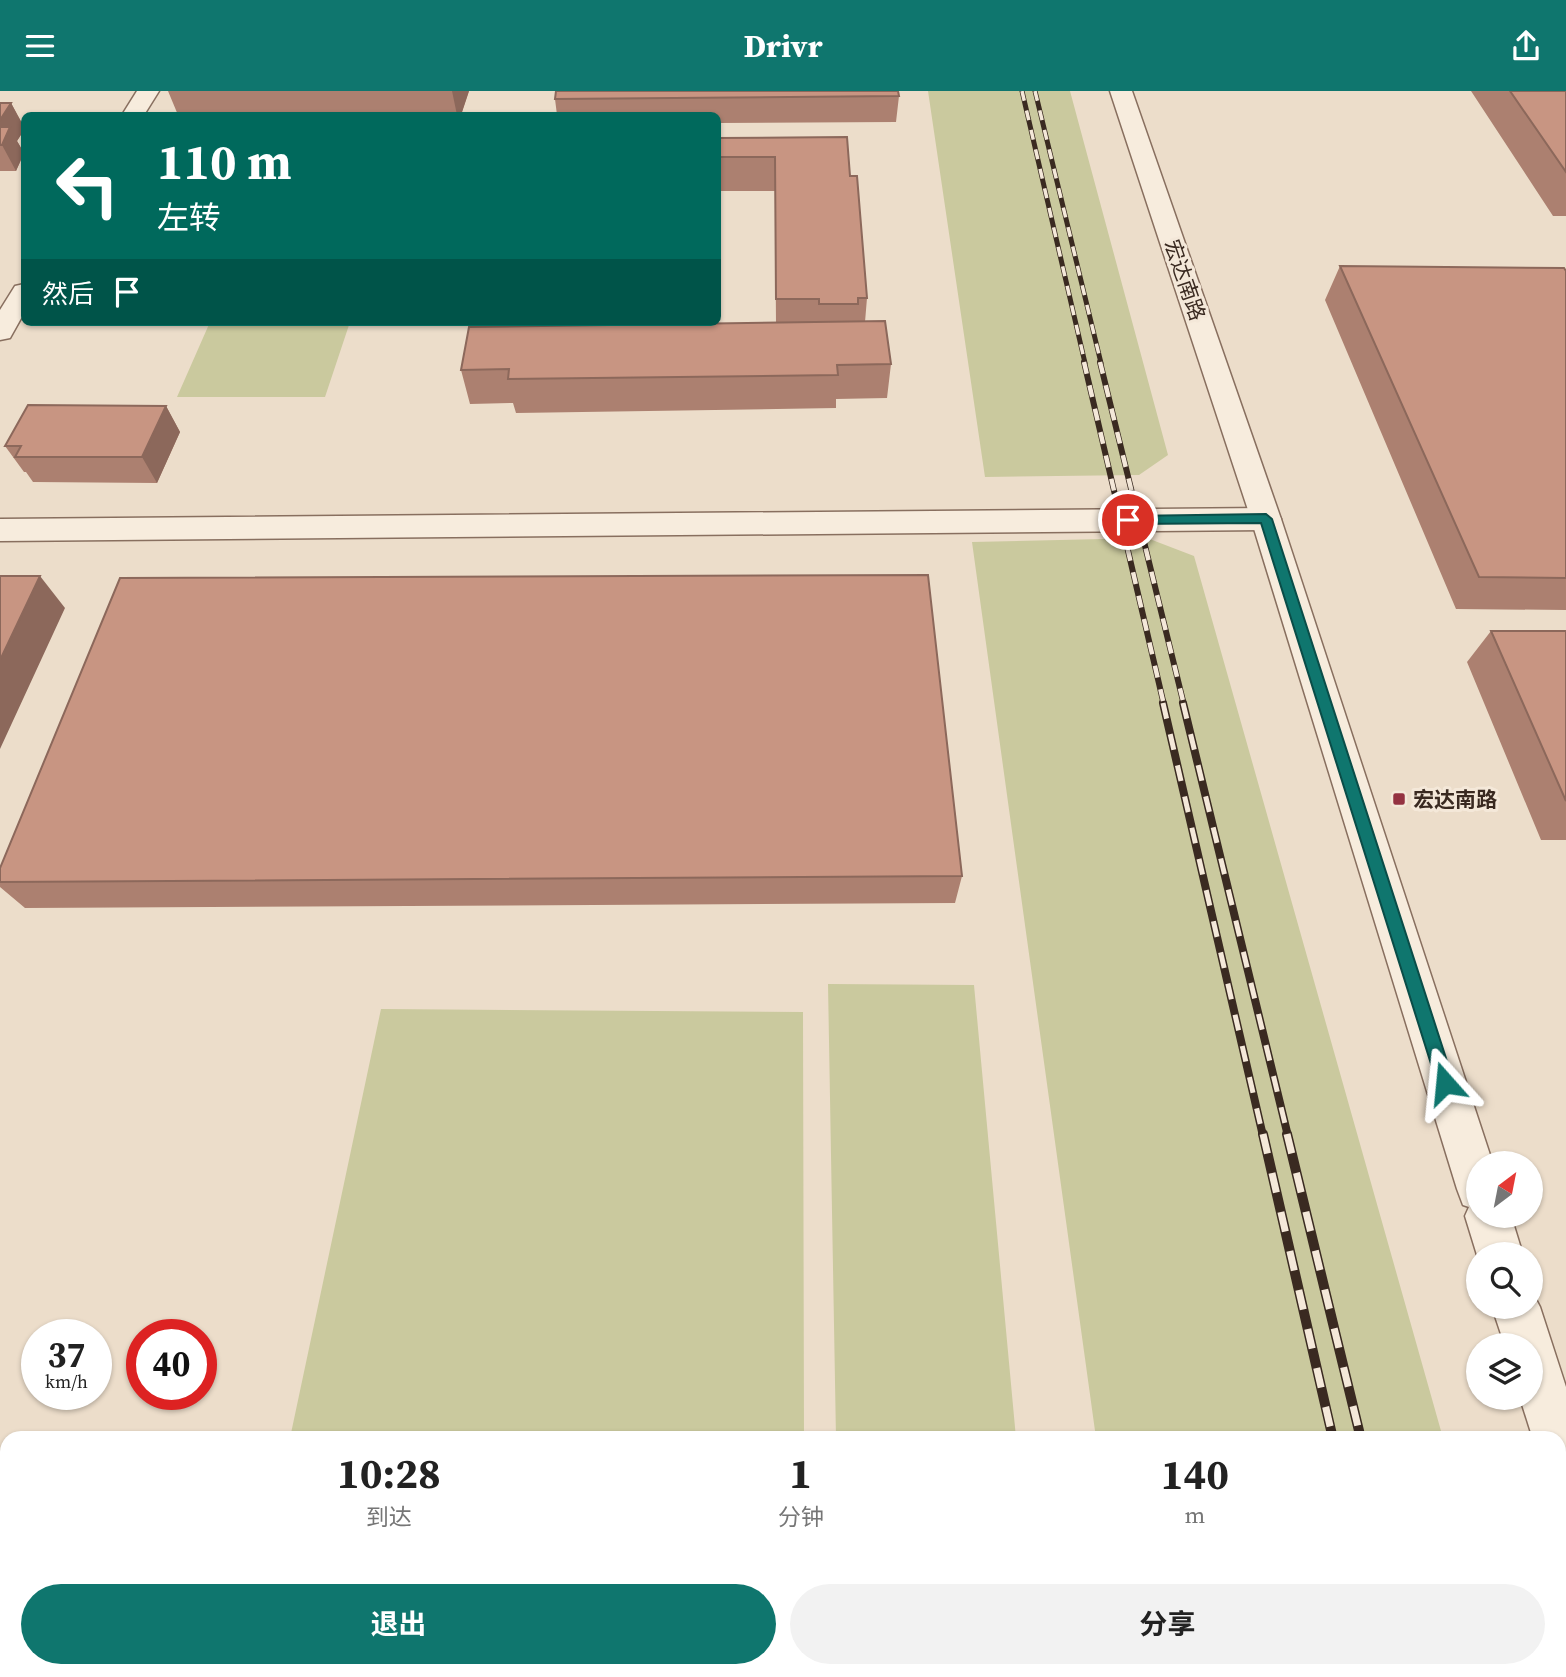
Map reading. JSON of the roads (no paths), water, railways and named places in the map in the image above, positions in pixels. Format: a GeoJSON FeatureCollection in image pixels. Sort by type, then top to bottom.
{"type":"FeatureCollection","features":[{"type":"Feature","properties":{"kind":"street"},"geometry":{"type":"LineString","coordinates":[[135,112],[148,91]]}},
{"type":"Feature","properties":{"kind":"street","name":"宏达南路"},"geometry":{"type":"LineString","coordinates":[[1121,91],[1266,519],[1467,1151]]}},
{"type":"Feature","properties":{"kind":"street"},"geometry":{"type":"LineString","coordinates":[[0,332],[21,297]]}},
{"type":"Feature","properties":{"kind":"street"},"geometry":{"type":"LineString","coordinates":[[0,530],[1266,519]]}},
{"type":"Feature","properties":{"kind":"street"},"geometry":{"type":"LineString","coordinates":[[1543,1391],[1556,1431]]}},
{"type":"Feature","properties":{"kind":"railway"},"geometry":{"type":"LineString","coordinates":[[1022,91],[1085,363]]}},
{"type":"Feature","properties":{"kind":"railway"},"geometry":{"type":"LineString","coordinates":[[1035,91],[1101,363]]}},
{"type":"Feature","properties":{"kind":"railway"},"geometry":{"type":"LineString","coordinates":[[1084,362],[1164,705]]}},
{"type":"Feature","properties":{"kind":"railway"},"geometry":{"type":"LineString","coordinates":[[1100,362],[1184,705]]}},
{"type":"Feature","properties":{"kind":"railway"},"geometry":{"type":"LineString","coordinates":[[1163,703],[1263,1136]]}},
{"type":"Feature","properties":{"kind":"railway"},"geometry":{"type":"LineString","coordinates":[[1183,703],[1288,1136]]}},
{"type":"Feature","properties":{"kind":"railway"},"geometry":{"type":"LineString","coordinates":[[1263,1134],[1331,1431]]}},
{"type":"Feature","properties":{"kind":"railway"},"geometry":{"type":"LineString","coordinates":[[1287,1134],[1359,1431]]}},
{"type":"Feature","properties":{"kind":"place","name":"宏达南路"},"geometry":{"type":"Point","coordinates":[1399,799]}}]}
